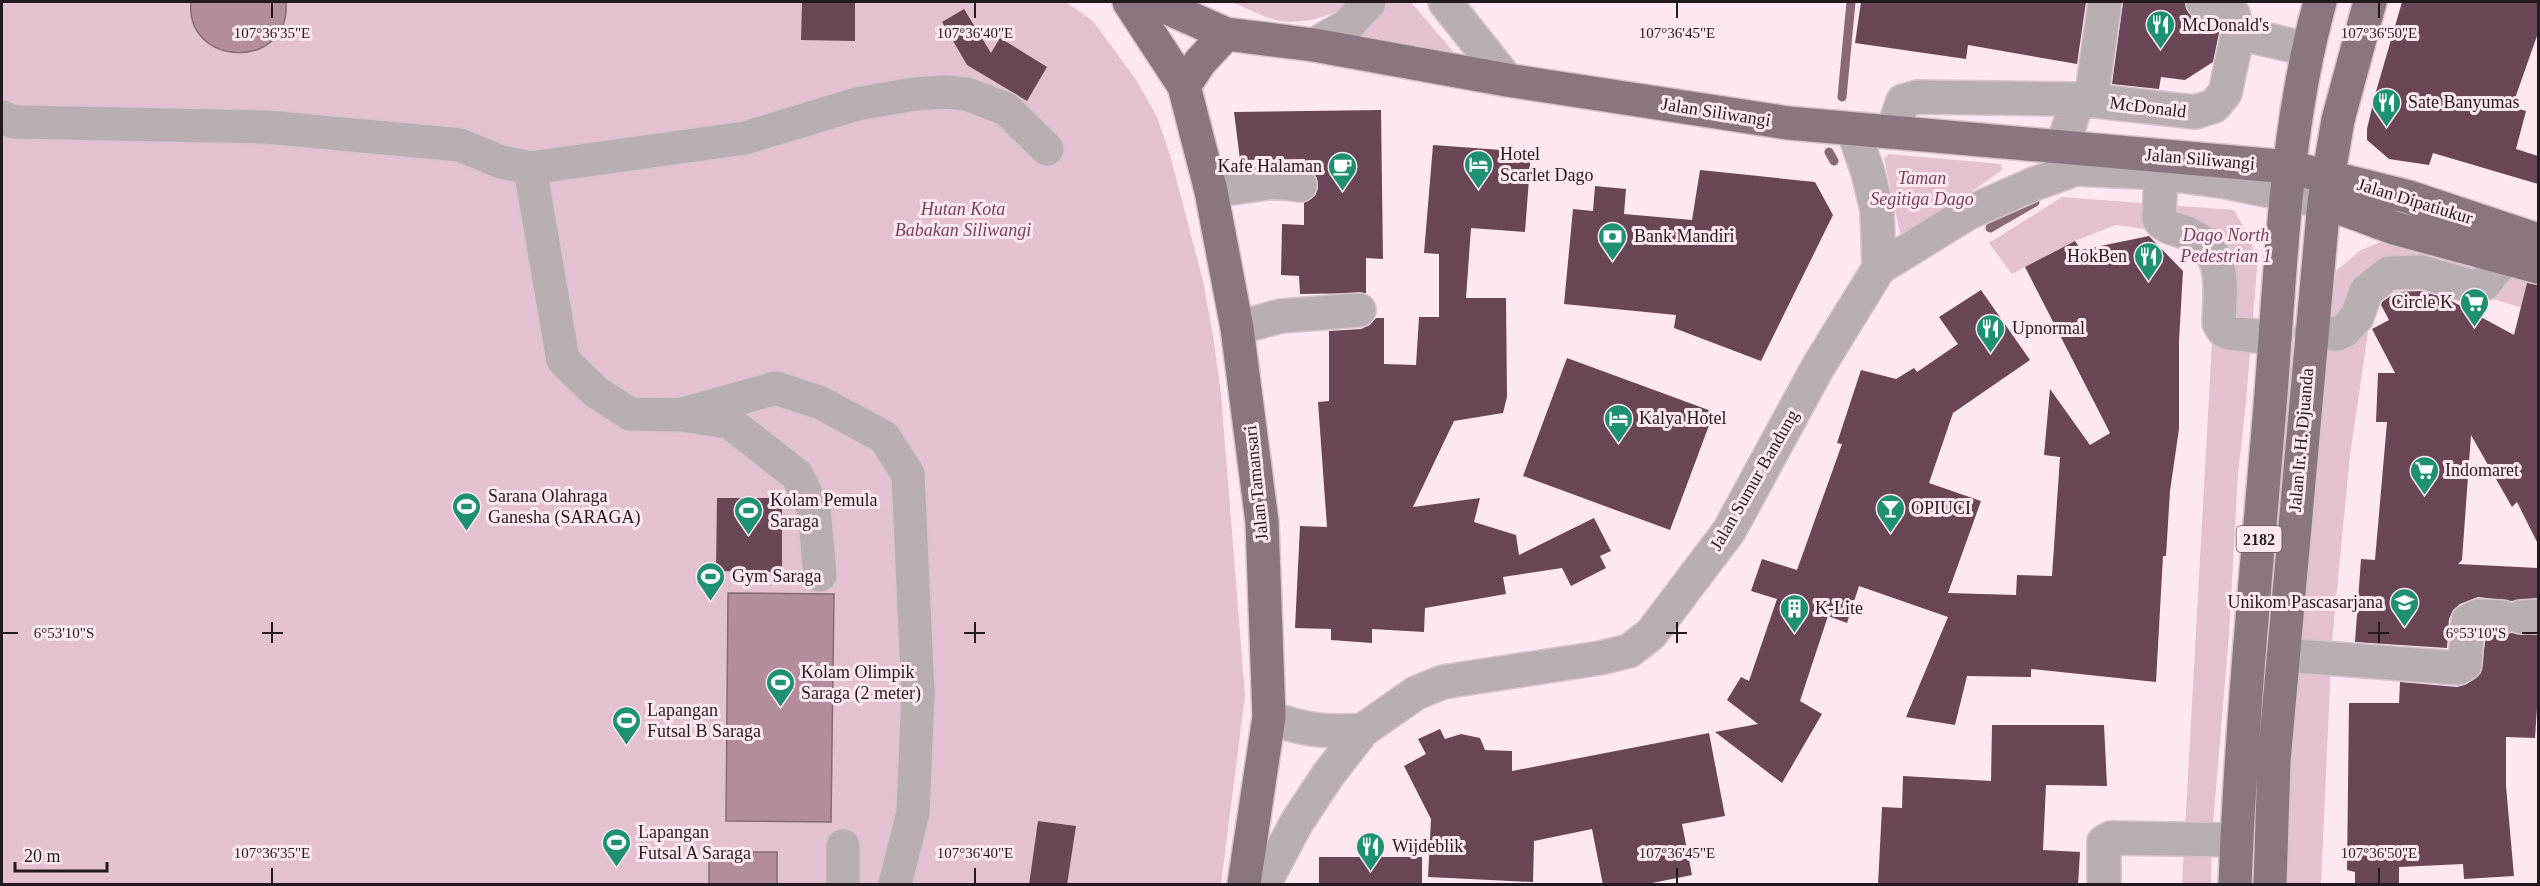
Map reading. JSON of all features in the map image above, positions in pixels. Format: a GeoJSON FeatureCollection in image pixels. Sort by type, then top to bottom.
{"type":"FeatureCollection","features":[{"type":"Feature","properties":{"kind":"main road","name":"Jalan Tamansari"},"geometry":{"type":"LineString","coordinates":[[1129,2],[1184,86],[1211,191],[1237,328],[1262,522],[1269,717],[1244,885]]}},
{"type":"Feature","properties":{"kind":"main road","name":"Jalan Siliwangi"},"geometry":{"type":"LineString","coordinates":[[1154,2],[1226,34],[1314,45],[1507,80],[1788,123],[2049,147],[2288,181]]}},
{"type":"Feature","properties":{"kind":"main road","name":"Jalan Ir. H. Djuanda"},"geometry":{"type":"LineString","coordinates":[[2235,885],[2288,181],[2307,49],[2319,2]]}},
{"type":"Feature","properties":{"kind":"main road","name":"Jalan Ir. H. Djuanda"},"geometry":{"type":"LineString","coordinates":[[2270,885],[2274,761],[2311,333],[2326,189],[2338,120],[2370,2]]}},
{"type":"Feature","properties":{"kind":"main road"},"geometry":{"type":"LineString","coordinates":[[1184,86],[1200,62],[1226,34]]}},
{"type":"Feature","properties":{"kind":"main road","name":"Jalan Dipatiukur"},"geometry":{"type":"LineString","coordinates":[[2288,181],[2326,189],[2409,197],[2538,240]]}},
{"type":"Feature","properties":{"kind":"main road","name":"Jalan Dipatiukur"},"geometry":{"type":"LineString","coordinates":[[2326,189],[2394,228],[2538,267]]}},
{"type":"Feature","properties":{"kind":"street"},"geometry":{"type":"LineString","coordinates":[[1314,45],[1347,26],[1369,2]]}},
{"type":"Feature","properties":{"kind":"street"},"geometry":{"type":"LineString","coordinates":[[1445,2],[1507,80]]}},
{"type":"Feature","properties":{"kind":"street"},"geometry":{"type":"LineString","coordinates":[[2049,147],[2074,99],[2105,2]]}},
{"type":"Feature","properties":{"kind":"street"},"geometry":{"type":"LineString","coordinates":[[2203,2],[2215,4],[2233,14],[2238,33],[2307,49]]}},
{"type":"Feature","properties":{"kind":"street","name":"McDonald"},"geometry":{"type":"LineString","coordinates":[[1892,132],[1903,101],[1917,97],[2074,99],[2195,112],[2214,106],[2225,93],[2238,33]]}},
{"type":"Feature","properties":{"kind":"street"},"geometry":{"type":"LineString","coordinates":[[2,117],[15,122],[267,127],[460,145],[501,162],[530,168],[745,138],[857,104],[914,94],[944,92],[968,94],[1006,109],[1047,149]]}},
{"type":"Feature","properties":{"kind":"street"},"geometry":{"type":"LineString","coordinates":[[1853,129],[1868,173],[1877,210],[1880,268]]}},
{"type":"Feature","properties":{"kind":"street"},"geometry":{"type":"LineString","coordinates":[[530,168],[563,360],[596,392],[630,414],[679,415],[729,422],[797,475],[814,510],[820,575]]}},
{"type":"Feature","properties":{"kind":"street","name":"Jalan Siliwangi"},"geometry":{"type":"LineString","coordinates":[[1880,268],[1968,213],[2075,169],[2161,173],[2227,183],[2288,181]]}},
{"type":"Feature","properties":{"kind":"street"},"geometry":{"type":"LineString","coordinates":[[2161,173],[2158,219],[2167,226],[2192,235],[2208,248],[2219,263],[2219,323],[2223,330],[2229,333],[2275,338]]}},
{"type":"Feature","properties":{"kind":"street"},"geometry":{"type":"LineString","coordinates":[[1211,191],[1275,182],[1300,184]]}},
{"type":"Feature","properties":{"kind":"street"},"geometry":{"type":"LineString","coordinates":[[2311,333],[2337,334],[2344,331],[2357,317],[2366,291],[2389,273],[2422,272],[2474,287],[2484,284],[2506,257]]}},
{"type":"Feature","properties":{"kind":"street","name":"Jalan Sumur Bandung"},"geometry":{"type":"LineString","coordinates":[[1264,885],[1297,822],[1328,775],[1363,730],[1416,693],[1436,685],[1600,658],[1629,651],[1652,634],[1729,531],[1818,367],[1880,268]]}},
{"type":"Feature","properties":{"kind":"street"},"geometry":{"type":"LineString","coordinates":[[1237,328],[1281,316],[1359,310]]}},
{"type":"Feature","properties":{"kind":"street"},"geometry":{"type":"LineString","coordinates":[[679,415],[776,388],[821,403],[884,437],[908,474],[918,694],[913,813],[895,885]]}},
{"type":"Feature","properties":{"kind":"street"},"geometry":{"type":"LineString","coordinates":[[2283,656],[2458,668],[2465,664],[2468,621],[2478,615],[2521,616]]}},
{"type":"Feature","properties":{"kind":"street"},"geometry":{"type":"LineString","coordinates":[[1269,717],[1292,726],[1315,731],[1363,730]]}},
{"type":"Feature","properties":{"kind":"street"},"geometry":{"type":"LineString","coordinates":[[2104,885],[2104,842],[2111,838],[2237,840]]}},
{"type":"Feature","properties":{"kind":"street"},"geometry":{"type":"LineString","coordinates":[[843,846],[843,885]]}},
{"type":"Feature","properties":{"kind":"green space","name":"Hutan Kota Babakan Siliwangi"},"geometry":{"type":"Polygon","coordinates":[[[2,2],[1066,2],[1093,21],[1137,81],[1157,117],[1170,155],[1203,281],[1213,335],[1221,394],[1245,696],[1221,884],[2,884],[2,2]]]}},
{"type":"Feature","properties":{"kind":"green space"},"geometry":{"type":"Polygon","coordinates":[[[1232,2],[1351,2],[1327,15],[1289,22],[1268,18],[1232,2]]]}},
{"type":"Feature","properties":{"kind":"green space"},"geometry":{"type":"Polygon","coordinates":[[[1386,2],[1411,2],[1468,69],[1353,49],[1386,2]]]}},
{"type":"Feature","properties":{"kind":"green space","name":"Taman Segitiga Dago"},"geometry":{"type":"Polygon","coordinates":[[[1889,154],[2001,164],[2002,170],[1905,239],[1901,237],[1884,159],[1889,154]]]}},
{"type":"Feature","properties":{"kind":"green space","name":"Dago North Pedestrian 1"},"geometry":{"type":"Polygon","coordinates":[[[2062,197],[2234,210],[2251,240],[2257,268],[2238,474],[2229,634],[2212,835],[2211,884],[2182,884],[2214,306],[2211,269],[2182,234],[2116,225],[2075,241],[2012,274],[1989,243],[2062,197]]]}},
{"type":"Feature","properties":{"kind":"green space"},"geometry":{"type":"Polygon","coordinates":[[[2381,242],[2538,282],[2538,316],[2523,308],[2451,286],[2395,280],[2371,312],[2350,455],[2332,642],[2321,884],[2279,884],[2329,305],[2337,270],[2361,250],[2381,242]]]}},
{"type":"Feature","properties":{"kind":"shaded area"},"geometry":{"type":"Polygon","coordinates":[[[191,2],[286,2],[283,25],[272,40],[257,50],[238,53],[220,49],[204,40],[194,24],[191,2]]]}},
{"type":"Feature","properties":{"kind":"shaded area","name":"Kolam Olimpik Saraga (2 meter)"},"geometry":{"type":"Polygon","coordinates":[[[728,593],[834,594],[831,822],[726,821],[728,593]]]}},
{"type":"Feature","properties":{"kind":"shaded area"},"geometry":{"type":"Polygon","coordinates":[[[709,852],[777,852],[777,884],[709,884],[709,852]]]}},
{"type":"Feature","properties":{"kind":"building"},"geometry":{"type":"Polygon","coordinates":[[[802,2],[855,2],[855,41],[801,40],[802,2]]]}},
{"type":"Feature","properties":{"kind":"building"},"geometry":{"type":"Polygon","coordinates":[[[1861,2],[2086,2],[2077,64],[1968,45],[1966,59],[1855,43],[1861,2]]]}},
{"type":"Feature","properties":{"kind":"building","name":"McDonald's"},"geometry":{"type":"Polygon","coordinates":[[[2123,2],[2185,2],[2186,9],[2192,17],[2217,27],[2219,33],[2213,62],[2185,80],[2161,77],[2159,89],[2112,84],[2123,2]]]}},
{"type":"Feature","properties":{"kind":"building"},"geometry":{"type":"Polygon","coordinates":[[[2402,2],[2538,2],[2538,33],[2512,107],[2526,111],[2516,149],[2538,156],[2538,184],[2433,153],[2429,165],[2389,159],[2367,140],[2367,129],[2375,95],[2402,2]]]}},
{"type":"Feature","properties":{"kind":"building"},"geometry":{"type":"Polygon","coordinates":[[[964,9],[991,53],[1000,38],[1047,67],[1027,101],[967,65],[942,22],[964,9]]]}},
{"type":"Feature","properties":{"kind":"building","name":"Kafe Halaman"},"geometry":{"type":"Polygon","coordinates":[[[1381,110],[1383,259],[1366,258],[1366,293],[1300,294],[1299,276],[1281,275],[1282,224],[1304,225],[1304,203],[1315,196],[1318,188],[1317,178],[1312,170],[1305,167],[1305,159],[1240,160],[1234,112],[1381,110]]]}},
{"type":"Feature","properties":{"kind":"building"},"geometry":{"type":"Polygon","coordinates":[[[1433,145],[1531,152],[1525,232],[1471,228],[1466,298],[1506,298],[1507,397],[1503,413],[1454,421],[1413,507],[1480,498],[1474,522],[1516,535],[1519,555],[1594,518],[1611,551],[1600,556],[1606,568],[1571,586],[1562,568],[1503,577],[1506,594],[1425,608],[1424,632],[1372,629],[1372,643],[1331,640],[1331,629],[1295,628],[1300,526],[1327,527],[1318,402],[1329,401],[1329,331],[1361,329],[1370,325],[1376,318],[1384,318],[1384,364],[1416,365],[1419,317],[1439,317],[1439,254],[1424,253],[1433,145]]]}},
{"type":"Feature","properties":{"kind":"building"},"geometry":{"type":"Polygon","coordinates":[[[1700,170],[1815,182],[1833,215],[1761,361],[1674,328],[1676,315],[1564,304],[1573,209],[1593,211],[1595,186],[1626,189],[1624,214],[1692,220],[1700,170]]]}},
{"type":"Feature","properties":{"kind":"building"},"geometry":{"type":"Polygon","coordinates":[[[2149,236],[2183,271],[2179,341],[2179,429],[2170,491],[2166,556],[2163,556],[2156,682],[2031,669],[2031,677],[1967,676],[1955,725],[1906,717],[1948,617],[1859,586],[1847,623],[1828,616],[1800,701],[1822,714],[1782,783],[1715,732],[1758,724],[1727,700],[1741,677],[1749,681],[1777,599],[1751,591],[1762,559],[1797,570],[1842,444],[1837,443],[1861,370],[1896,379],[1914,368],[1917,372],[1958,344],[1939,317],[1981,290],[2030,360],[1953,413],[1929,483],[1981,501],[1948,593],[2016,595],[2017,575],[2052,576],[2060,457],[2044,455],[2050,389],[2090,445],[2110,433],[2025,267],[2075,241],[2081,250],[2149,236]]]}},
{"type":"Feature","properties":{"kind":"building"},"geometry":{"type":"Polygon","coordinates":[[[2527,283],[2538,285],[2538,544],[2517,502],[2512,507],[2471,435],[2462,560],[2458,564],[2538,568],[2538,598],[2512,601],[2478,597],[2460,604],[2453,610],[2449,619],[2447,648],[2355,642],[2361,559],[2375,560],[2387,422],[2376,422],[2378,373],[2395,373],[2372,329],[2389,320],[2381,305],[2382,302],[2396,292],[2420,291],[2446,298],[2514,335],[2527,283]]]}},
{"type":"Feature","properties":{"kind":"building","name":"Kalya Hotel"},"geometry":{"type":"Polygon","coordinates":[[[1567,358],[1714,412],[1670,530],[1523,476],[1567,358]]]}},
{"type":"Feature","properties":{"kind":"building","name":"Kolam Pemula Saraga"},"geometry":{"type":"Polygon","coordinates":[[[717,498],[782,498],[782,572],[716,571],[717,498]]]}},
{"type":"Feature","properties":{"kind":"building"},"geometry":{"type":"Polygon","coordinates":[[[2512,633],[2538,635],[2535,738],[2506,737],[2506,786],[2514,876],[2464,879],[2463,864],[2399,867],[2399,885],[2355,885],[2355,872],[2347,870],[2349,703],[2399,703],[2400,682],[2457,687],[2467,684],[2481,673],[2486,635],[2512,633]]]}},
{"type":"Feature","properties":{"kind":"building"},"geometry":{"type":"Polygon","coordinates":[[[1992,725],[2104,725],[2107,786],[2046,785],[2043,850],[2080,852],[2078,885],[1878,885],[1882,807],[1902,808],[1903,776],[1991,781],[1992,725]]]}},
{"type":"Feature","properties":{"kind":"building"},"geometry":{"type":"Polygon","coordinates":[[[1440,729],[1445,739],[1461,734],[1480,738],[1485,750],[1512,751],[1512,771],[1709,733],[1725,816],[1682,824],[1692,875],[1642,885],[1603,885],[1592,829],[1534,841],[1533,882],[1428,877],[1431,819],[1404,766],[1426,754],[1418,739],[1440,729]]]}},
{"type":"Feature","properties":{"kind":"building"},"geometry":{"type":"Polygon","coordinates":[[[1038,821],[1076,826],[1067,885],[1029,885],[1038,821]]]}},
{"type":"Feature","properties":{"kind":"building","name":"Wijdeblik"},"geometry":{"type":"Polygon","coordinates":[[[1319,857],[1422,857],[1422,885],[1319,885],[1319,857]]]}},
{"type":"Feature","properties":{"kind":"waterway"},"geometry":{"type":"LineString","coordinates":[[1842,97],[1851,2]]}},
{"type":"Feature","properties":{"kind":"waterway"},"geometry":{"type":"LineString","coordinates":[[1829,152],[1834,161]]}},
{"type":"Feature","properties":{"kind":"waterway"},"geometry":{"type":"LineString","coordinates":[[1990,228],[2035,202]]}},
{"type":"Feature","properties":{"kind":"place","name":"McDonald's"},"geometry":{"type":"Point","coordinates":[2161,50]}},
{"type":"Feature","properties":{"kind":"place","name":"Sate Banyumas"},"geometry":{"type":"Point","coordinates":[2387,128]}},
{"type":"Feature","properties":{"kind":"place","name":"Hotel Scarlet Dago"},"geometry":{"type":"Point","coordinates":[1479,190]}},
{"type":"Feature","properties":{"kind":"place","name":"Kafe Halaman"},"geometry":{"type":"Point","coordinates":[1343,192]}},
{"type":"Feature","properties":{"kind":"place","name":"Bank Mandiri"},"geometry":{"type":"Point","coordinates":[1613,262]}},
{"type":"Feature","properties":{"kind":"place","name":"HokBen"},"geometry":{"type":"Point","coordinates":[2148,282]}},
{"type":"Feature","properties":{"kind":"place","name":"Circle K"},"geometry":{"type":"Point","coordinates":[2474,328]}},
{"type":"Feature","properties":{"kind":"place","name":"Upnormal"},"geometry":{"type":"Point","coordinates":[1991,354]}},
{"type":"Feature","properties":{"kind":"place","name":"Kalya Hotel"},"geometry":{"type":"Point","coordinates":[1618,444]}},
{"type":"Feature","properties":{"kind":"place","name":"Indomaret"},"geometry":{"type":"Point","coordinates":[2424,496]}},
{"type":"Feature","properties":{"kind":"place","name":"Sarana Olahraga Ganesha (SARAGA)"},"geometry":{"type":"Point","coordinates":[467,532]}},
{"type":"Feature","properties":{"kind":"place","name":"OPIUCI"},"geometry":{"type":"Point","coordinates":[1890,534]}},
{"type":"Feature","properties":{"kind":"place","name":"Kolam Pemula Saraga"},"geometry":{"type":"Point","coordinates":[749,536]}},
{"type":"Feature","properties":{"kind":"place","name":"Gym Saraga"},"geometry":{"type":"Point","coordinates":[711,602]}},
{"type":"Feature","properties":{"kind":"place","name":"Unikom Pascasarjana"},"geometry":{"type":"Point","coordinates":[2404,628]}},
{"type":"Feature","properties":{"kind":"place","name":"K-Lite"},"geometry":{"type":"Point","coordinates":[1794,634]}},
{"type":"Feature","properties":{"kind":"place","name":"Kolam Olimpik Saraga (2 meter)"},"geometry":{"type":"Point","coordinates":[780,708]}},
{"type":"Feature","properties":{"kind":"place","name":"Lapangan Futsal B Saraga"},"geometry":{"type":"Point","coordinates":[626,746]}},
{"type":"Feature","properties":{"kind":"place","name":"Lapangan Futsal A Saraga"},"geometry":{"type":"Point","coordinates":[617,868]}},
{"type":"Feature","properties":{"kind":"place","name":"Wijdeblik"},"geometry":{"type":"Point","coordinates":[1371,872]}}]}
